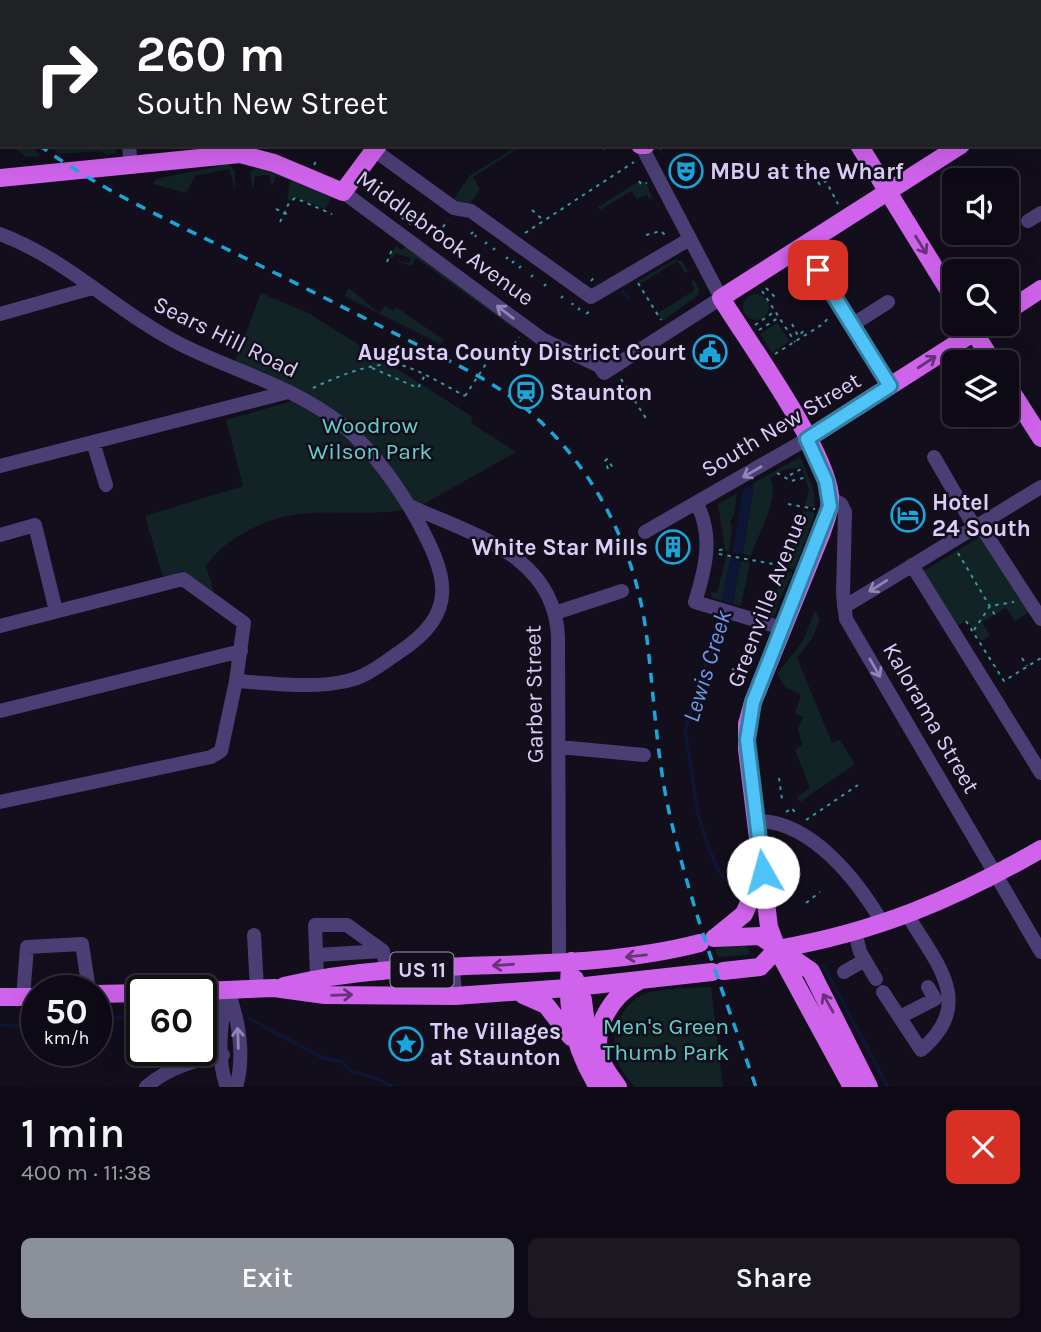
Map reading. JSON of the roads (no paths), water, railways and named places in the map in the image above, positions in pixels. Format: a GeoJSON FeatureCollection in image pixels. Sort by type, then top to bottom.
{"type":"FeatureCollection","features":[{"type":"Feature","properties":{"kind":"main road"},"geometry":{"type":"LineString","coordinates":[[860,147],[942,280]]}},
{"type":"Feature","properties":{"kind":"main road"},"geometry":{"type":"LineString","coordinates":[[721,298],[958,147]]}},
{"type":"Feature","properties":{"kind":"main road"},"geometry":{"type":"LineString","coordinates":[[343,192],[376,148]]}},
{"type":"Feature","properties":{"kind":"main road","name":"Middlebrook Avenue"},"geometry":{"type":"LineString","coordinates":[[0,178],[244,155],[283,166],[343,192]]}},
{"type":"Feature","properties":{"kind":"main road"},"geometry":{"type":"LineString","coordinates":[[1019,303],[1041,289]]}},
{"type":"Feature","properties":{"kind":"main road","name":"Greenville Avenue"},"geometry":{"type":"LineString","coordinates":[[721,298],[807,439],[824,504],[822,532],[782,628],[747,724],[747,748],[769,927],[777,949],[842,1052]]}},
{"type":"Feature","properties":{"kind":"main road","name":"South New Street"},"geometry":{"type":"LineString","coordinates":[[807,439],[962,336]]}},
{"type":"Feature","properties":{"kind":"main road"},"geometry":{"type":"LineString","coordinates":[[1019,403],[1041,438]]}},
{"type":"Feature","properties":{"kind":"main road"},"geometry":{"type":"LineString","coordinates":[[777,949],[855,932],[908,916],[997,876],[1041,849]]}},
{"type":"Feature","properties":{"kind":"main road"},"geometry":{"type":"LineString","coordinates":[[707,940],[748,907],[763,872]]}},
{"type":"Feature","properties":{"kind":"main road","name":"US 11"},"geometry":{"type":"LineString","coordinates":[[217,990],[265,989],[326,995],[495,994],[760,967],[777,949],[761,936],[707,940],[653,954],[565,962],[387,971],[317,978],[265,989]]}},
{"type":"Feature","properties":{"kind":"main road"},"geometry":{"type":"LineString","coordinates":[[565,962],[572,988],[577,1046]]}},
{"type":"Feature","properties":{"kind":"main road"},"geometry":{"type":"LineString","coordinates":[[601,1061],[599,1036],[609,1008],[627,989],[653,977]]}},
{"type":"Feature","properties":{"kind":"main road"},"geometry":{"type":"LineString","coordinates":[[572,988],[583,1000],[587,1031],[601,1061],[618,1087]]}},
{"type":"Feature","properties":{"kind":"main road"},"geometry":{"type":"LineString","coordinates":[[495,994],[527,995],[540,1000],[561,1020],[598,1087]]}},
{"type":"Feature","properties":{"kind":"main road"},"geometry":{"type":"LineString","coordinates":[[0,997],[21,997]]}},
{"type":"Feature","properties":{"kind":"main road"},"geometry":{"type":"LineString","coordinates":[[842,1052],[852,1087]]}},
{"type":"Feature","properties":{"kind":"main road"},"geometry":{"type":"LineString","coordinates":[[842,1052],[869,1087]]}},
{"type":"Feature","properties":{"kind":"street"},"geometry":{"type":"LineString","coordinates":[[129,147],[131,167]]}},
{"type":"Feature","properties":{"kind":"street"},"geometry":{"type":"LineString","coordinates":[[376,148],[454,208],[471,211],[591,298],[688,240]]}},
{"type":"Feature","properties":{"kind":"street"},"geometry":{"type":"LineString","coordinates":[[641,149],[721,298]]}},
{"type":"Feature","properties":{"kind":"street","name":"Middlebrook Avenue"},"geometry":{"type":"LineString","coordinates":[[343,192],[542,340],[611,374],[721,298]]}},
{"type":"Feature","properties":{"kind":"street"},"geometry":{"type":"LineString","coordinates":[[1028,221],[1041,212]]}},
{"type":"Feature","properties":{"kind":"street","name":"Sears Hill Road"},"geometry":{"type":"LineString","coordinates":[[0,234],[51,257],[92,288],[180,344],[325,412],[353,435],[389,473],[439,560],[443,579],[436,615],[417,640],[361,676],[322,684],[236,681]]}},
{"type":"Feature","properties":{"kind":"street"},"geometry":{"type":"LineString","coordinates":[[803,247],[890,386]]}},
{"type":"Feature","properties":{"kind":"street"},"geometry":{"type":"LineString","coordinates":[[0,314],[92,288]]}},
{"type":"Feature","properties":{"kind":"street"},"geometry":{"type":"LineString","coordinates":[[852,325],[888,302]]}},
{"type":"Feature","properties":{"kind":"street"},"geometry":{"type":"LineString","coordinates":[[0,466],[291,394]]}},
{"type":"Feature","properties":{"kind":"street","name":"South New Street"},"geometry":{"type":"LineString","coordinates":[[645,532],[807,439]]}},
{"type":"Feature","properties":{"kind":"street"},"geometry":{"type":"LineString","coordinates":[[93,442],[106,485]]}},
{"type":"Feature","properties":{"kind":"street"},"geometry":{"type":"LineString","coordinates":[[934,457],[971,521],[978,526],[1041,619]]}},
{"type":"Feature","properties":{"kind":"street"},"geometry":{"type":"LineString","coordinates":[[844,607],[1041,487]]}},
{"type":"Feature","properties":{"kind":"street"},"geometry":{"type":"LineString","coordinates":[[697,504],[702,513],[708,558],[695,603],[782,628]]}},
{"type":"Feature","properties":{"kind":"street","name":"Kalorama Street"},"geometry":{"type":"LineString","coordinates":[[824,504],[841,504],[845,512],[846,619],[1041,952]]}},
{"type":"Feature","properties":{"kind":"street","name":"Garber Street"},"geometry":{"type":"LineString","coordinates":[[410,506],[517,557],[539,579],[555,612],[565,962]]}},
{"type":"Feature","properties":{"kind":"street"},"geometry":{"type":"LineString","coordinates":[[0,535],[36,525],[57,611]]}},
{"type":"Feature","properties":{"kind":"street"},"geometry":{"type":"LineString","coordinates":[[912,565],[1041,773]]}},
{"type":"Feature","properties":{"kind":"street"},"geometry":{"type":"LineString","coordinates":[[0,626],[183,579],[242,620],[241,651],[223,748],[211,757],[0,802]]}},
{"type":"Feature","properties":{"kind":"street"},"geometry":{"type":"LineString","coordinates":[[555,612],[622,591]]}},
{"type":"Feature","properties":{"kind":"street"},"geometry":{"type":"LineString","coordinates":[[0,711],[241,651]]}},
{"type":"Feature","properties":{"kind":"street"},"geometry":{"type":"LineString","coordinates":[[559,747],[644,755]]}},
{"type":"Feature","properties":{"kind":"street"},"geometry":{"type":"LineString","coordinates":[[756,821],[787,827],[833,856],[883,924]]}},
{"type":"Feature","properties":{"kind":"street"},"geometry":{"type":"LineString","coordinates":[[855,932],[865,960],[921,1050],[938,1036],[947,1020],[950,991],[945,977],[908,916]]}},
{"type":"Feature","properties":{"kind":"street"},"geometry":{"type":"LineString","coordinates":[[317,978],[315,925],[347,925],[383,951],[387,971]]}},
{"type":"Feature","properties":{"kind":"street"},"geometry":{"type":"LineString","coordinates":[[254,935],[265,989]]}},
{"type":"Feature","properties":{"kind":"street"},"geometry":{"type":"LineString","coordinates":[[29,975],[27,947],[82,944],[87,975]]}},
{"type":"Feature","properties":{"kind":"street"},"geometry":{"type":"LineString","coordinates":[[317,955],[383,951]]}},
{"type":"Feature","properties":{"kind":"street"},"geometry":{"type":"LineString","coordinates":[[844,972],[865,960]]}},
{"type":"Feature","properties":{"kind":"street"},"geometry":{"type":"LineString","coordinates":[[453,968],[455,996]]}},
{"type":"Feature","properties":{"kind":"street"},"geometry":{"type":"LineString","coordinates":[[900,1017],[935,999],[928,987]]}},
{"type":"Feature","properties":{"kind":"street"},"geometry":{"type":"LineString","coordinates":[[227,990],[237,1015],[240,1076],[227,1087],[223,1077],[222,1016],[227,990]]}},
{"type":"Feature","properties":{"kind":"street"},"geometry":{"type":"LineString","coordinates":[[146,1087],[163,1075],[204,1058],[223,1055]]}},
{"type":"Feature","properties":{"kind":"water"},"geometry":{"type":"Polygon","coordinates":[[[754,483],[743,554],[733,552],[742,490],[754,483]]]}},
{"type":"Feature","properties":{"kind":"water"},"geometry":{"type":"Polygon","coordinates":[[[731,558],[741,561],[733,604],[721,601],[731,558]]]}},
{"type":"Feature","properties":{"kind":"water"},"geometry":{"type":"Polygon","coordinates":[[[661,1043],[667,1043],[672,1051],[670,1057],[661,1059],[656,1054],[656,1048],[661,1043]]]}},
{"type":"Feature","properties":{"kind":"waterway","name":"Lewis Creek"},"geometry":{"type":"LineString","coordinates":[[622,291],[628,298]]}},
{"type":"Feature","properties":{"kind":"waterway","name":"Lewis Creek"},"geometry":{"type":"LineString","coordinates":[[722,616],[685,729],[698,814],[708,846],[720,873],[744,899]]}},
{"type":"Feature","properties":{"kind":"waterway","name":"Lewis Creek"},"geometry":{"type":"LineString","coordinates":[[823,965],[888,1087]]}},
{"type":"Feature","properties":{"kind":"waterway"},"geometry":{"type":"LineString","coordinates":[[112,1017],[126,1017]]}},
{"type":"Feature","properties":{"kind":"waterway"},"geometry":{"type":"LineString","coordinates":[[250,1019],[321,1057],[342,1062],[351,1071],[379,1079],[392,1087]]}},
{"type":"Feature","properties":{"kind":"waterway"},"geometry":{"type":"LineString","coordinates":[[0,1025],[21,1025]]}},
{"type":"Feature","properties":{"kind":"railway"},"geometry":{"type":"LineString","coordinates":[[42,147],[139,206],[490,383],[521,405],[549,430],[574,458],[613,523],[639,594],[646,631],[661,770],[678,850],[698,919],[756,1087]]}},
{"type":"Feature","properties":{"kind":"place","name":"MBU at the Wharf"},"geometry":{"type":"Point","coordinates":[686,171]}},
{"type":"Feature","properties":{"kind":"place","name":"Augusta County District Court"},"geometry":{"type":"Point","coordinates":[710,352]}},
{"type":"Feature","properties":{"kind":"place","name":"Staunton"},"geometry":{"type":"Point","coordinates":[526,392]}},
{"type":"Feature","properties":{"kind":"place","name":"Hotel 24 South"},"geometry":{"type":"Point","coordinates":[908,515]}},
{"type":"Feature","properties":{"kind":"place","name":"White Star Mills"},"geometry":{"type":"Point","coordinates":[673,547]}},
{"type":"Feature","properties":{"kind":"place","name":"The Villages at Staunton"},"geometry":{"type":"Point","coordinates":[406,1044]}},
{"type":"Feature","properties":{"kind":"park label","name":"Woodrow Wilson Park"},"geometry":{"type":"Point","coordinates":[370,438]}},
{"type":"Feature","properties":{"kind":"park label","name":"Men's Green Thumb Park"},"geometry":{"type":"Point","coordinates":[666,1039]}}]}
